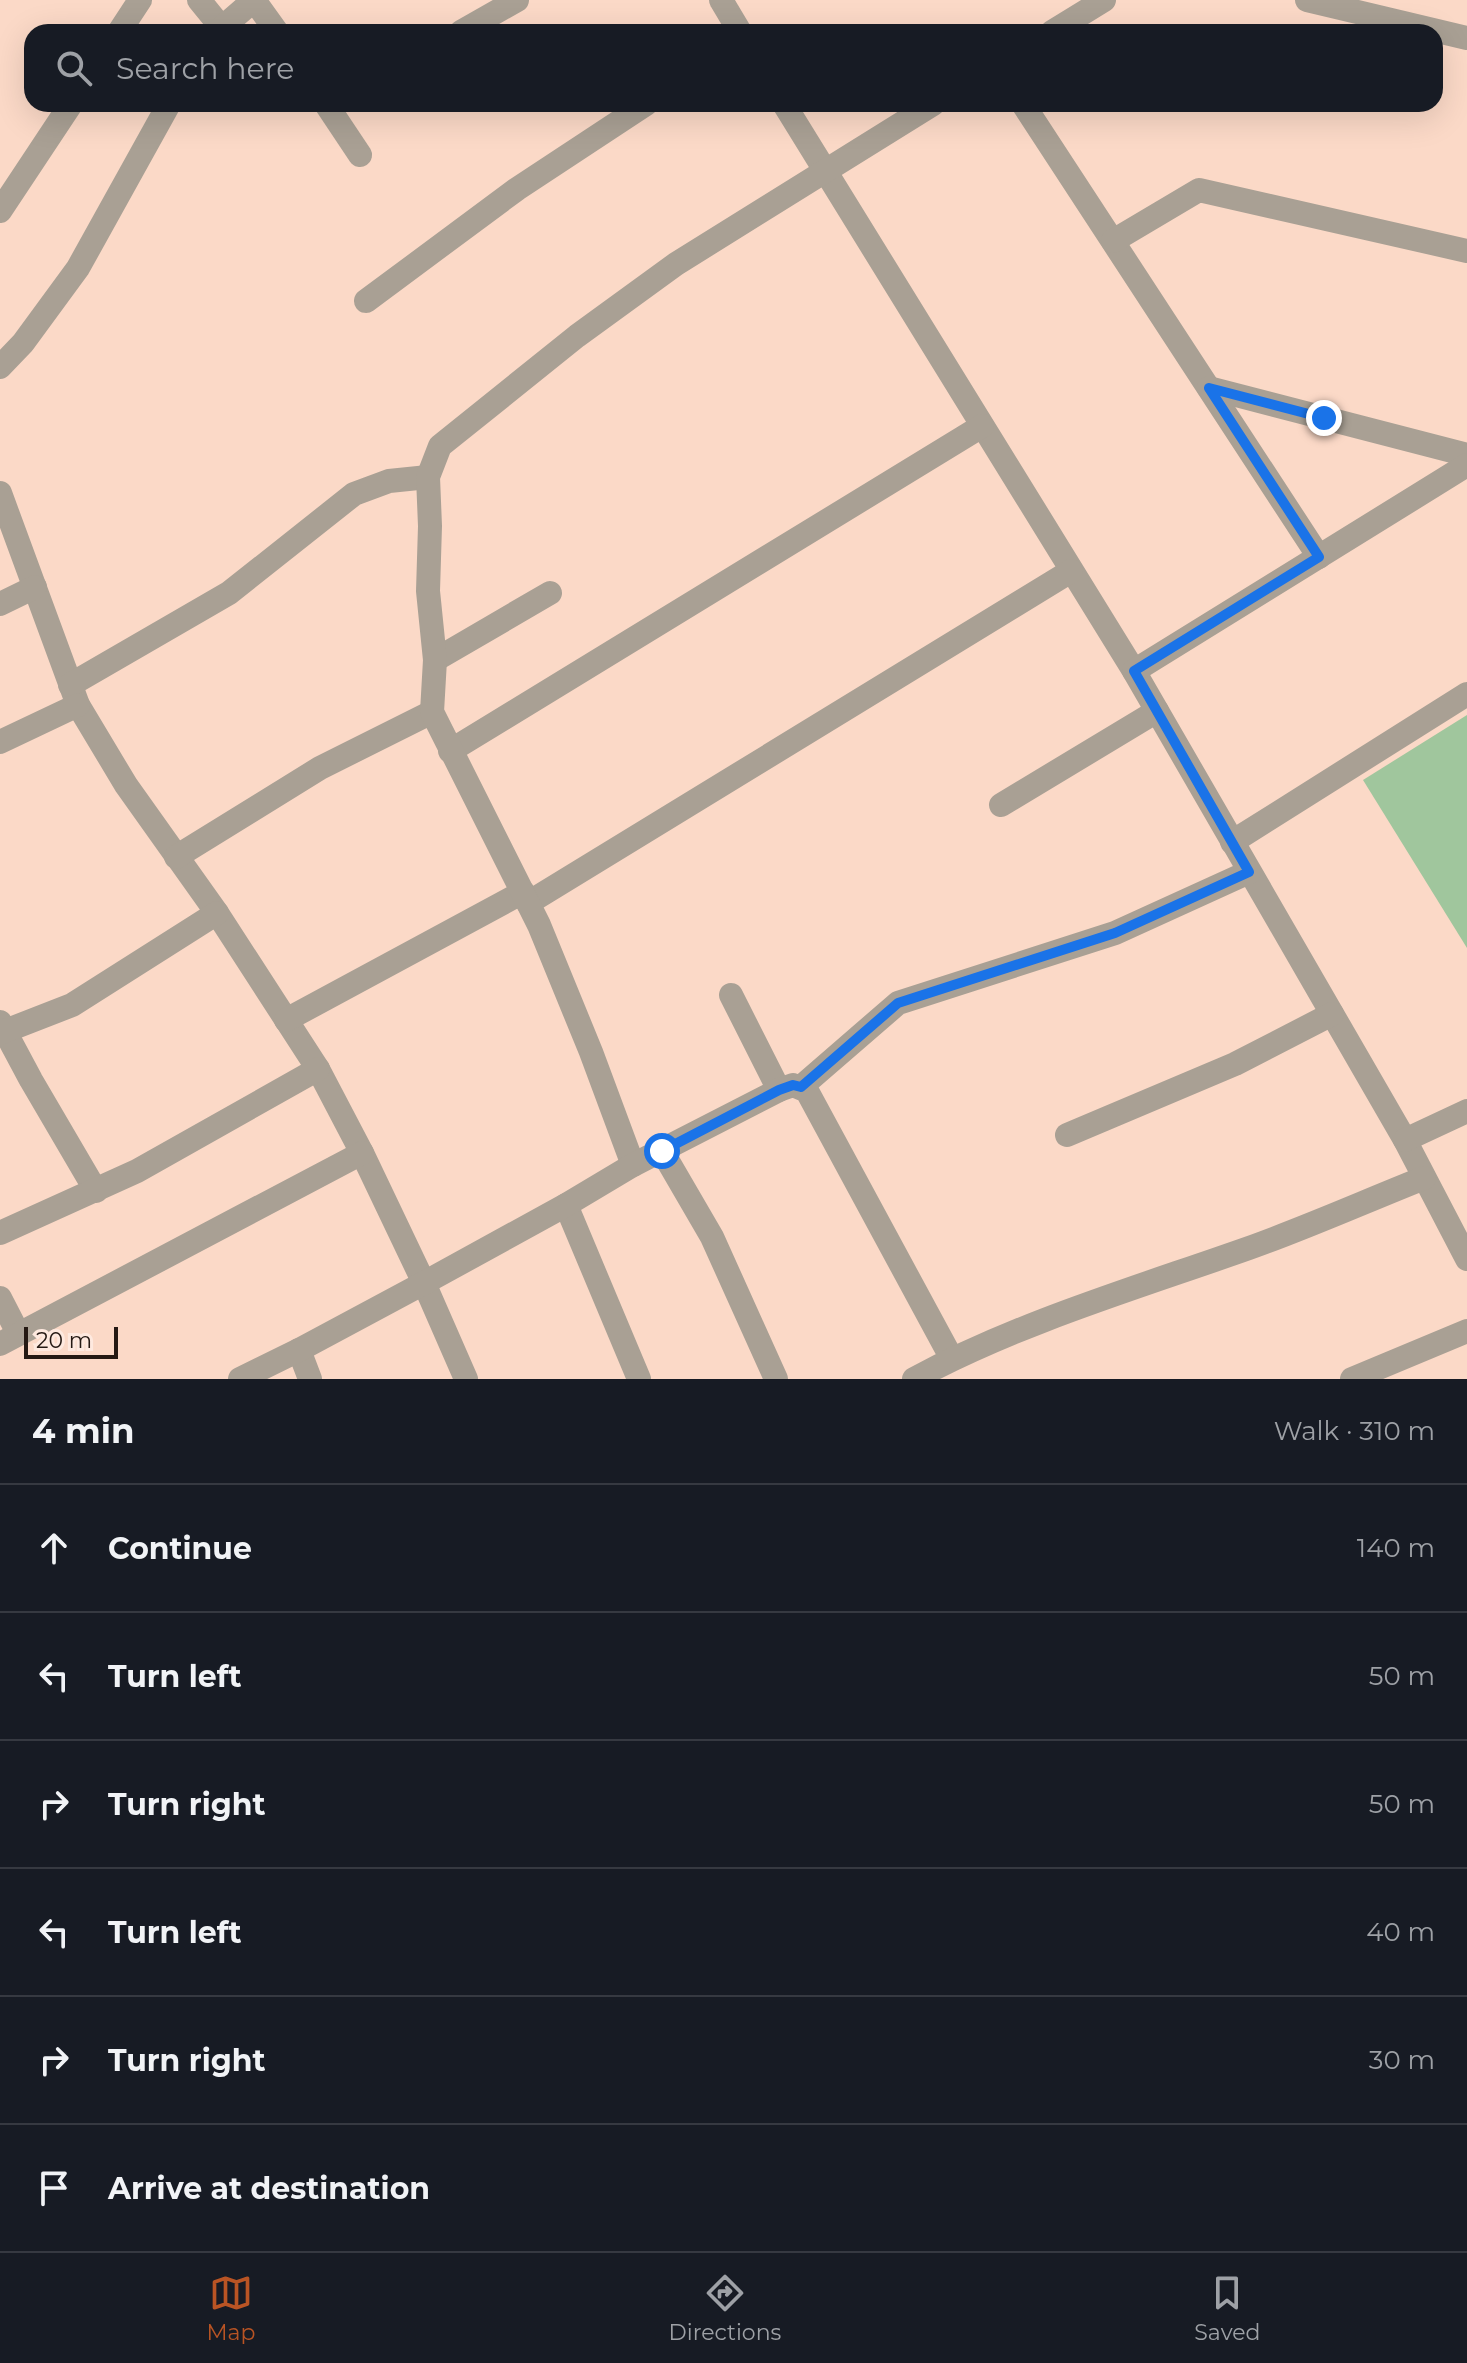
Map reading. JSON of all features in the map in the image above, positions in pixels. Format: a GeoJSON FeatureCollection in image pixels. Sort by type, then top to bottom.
{"type":"FeatureCollection","features":[{"type":"Feature","properties":{"kind":"street"},"geometry":{"type":"LineString","coordinates":[[124,24],[140,0]]}},
{"type":"Feature","properties":{"kind":"street"},"geometry":{"type":"LineString","coordinates":[[199,0],[215,24]]}},
{"type":"Feature","properties":{"kind":"street"},"geometry":{"type":"LineString","coordinates":[[226,24],[254,0],[271,24]]}},
{"type":"Feature","properties":{"kind":"street"},"geometry":{"type":"LineString","coordinates":[[475,24],[517,0]]}},
{"type":"Feature","properties":{"kind":"street"},"geometry":{"type":"LineString","coordinates":[[1065,24],[1104,0]]}},
{"type":"Feature","properties":{"kind":"street"},"geometry":{"type":"LineString","coordinates":[[1307,0],[1408,24]]}},
{"type":"Feature","properties":{"kind":"street"},"geometry":{"type":"LineString","coordinates":[[728,3],[737,24]]}},
{"type":"Feature","properties":{"kind":"street"},"geometry":{"type":"LineString","coordinates":[[1443,32],[1467,38]]}},
{"type":"Feature","properties":{"kind":"street"},"geometry":{"type":"LineString","coordinates":[[0,211],[66,112]]}},
{"type":"Feature","properties":{"kind":"street"},"geometry":{"type":"LineString","coordinates":[[0,367],[23,343],[78,268],[165,112]]}},
{"type":"Feature","properties":{"kind":"street"},"geometry":{"type":"LineString","coordinates":[[331,112],[360,155]]}},
{"type":"Feature","properties":{"kind":"street"},"geometry":{"type":"LineString","coordinates":[[366,301],[517,189],[634,112]]}},
{"type":"Feature","properties":{"kind":"street"},"geometry":{"type":"LineString","coordinates":[[789,112],[1134,671],[1405,1140],[1467,1259]]}},
{"type":"Feature","properties":{"kind":"street"},"geometry":{"type":"LineString","coordinates":[[633,1165],[585,1038],[526,898],[432,712],[435,660],[428,591],[428,477],[440,446],[577,336],[676,264],[920,112]]}},
{"type":"Feature","properties":{"kind":"street"},"geometry":{"type":"LineString","coordinates":[[1028,112],[1319,557]]}},
{"type":"Feature","properties":{"kind":"street"},"geometry":{"type":"LineString","coordinates":[[1113,241],[1199,190],[1467,251]]}},
{"type":"Feature","properties":{"kind":"street"},"geometry":{"type":"LineString","coordinates":[[1209,388],[1467,455]]}},
{"type":"Feature","properties":{"kind":"street"},"geometry":{"type":"LineString","coordinates":[[450,751],[982,426]]}},
{"type":"Feature","properties":{"kind":"street"},"geometry":{"type":"LineString","coordinates":[[1134,671],[1467,465]]}},
{"type":"Feature","properties":{"kind":"street"},"geometry":{"type":"LineString","coordinates":[[0,742],[229,593],[354,494],[389,481],[428,477]]}},
{"type":"Feature","properties":{"kind":"street"},"geometry":{"type":"LineString","coordinates":[[0,493],[74,695],[111,762],[217,913],[318,1069],[362,1153],[466,1379]]}},
{"type":"Feature","properties":{"kind":"street"},"geometry":{"type":"LineString","coordinates":[[286,1020],[526,898],[1071,571]]}},
{"type":"Feature","properties":{"kind":"street"},"geometry":{"type":"LineString","coordinates":[[0,604],[35,587]]}},
{"type":"Feature","properties":{"kind":"street"},"geometry":{"type":"LineString","coordinates":[[435,660],[550,593]]}},
{"type":"Feature","properties":{"kind":"street"},"geometry":{"type":"LineString","coordinates":[[1232,842],[1467,694]]}},
{"type":"Feature","properties":{"kind":"street"},"geometry":{"type":"LineString","coordinates":[[1001,805],[1157,711]]}},
{"type":"Feature","properties":{"kind":"street"},"geometry":{"type":"LineString","coordinates":[[176,857],[320,768],[432,712]]}},
{"type":"Feature","properties":{"kind":"street"},"geometry":{"type":"LineString","coordinates":[[240,1379],[424,1283],[633,1165],[790,1088],[898,1003],[1115,933],[1249,872]]}},
{"type":"Feature","properties":{"kind":"street"},"geometry":{"type":"LineString","coordinates":[[96,1191],[2,1029],[72,1005],[217,913]]}},
{"type":"Feature","properties":{"kind":"street"},"geometry":{"type":"LineString","coordinates":[[731,995],[790,1088],[807,1091],[952,1359]]}},
{"type":"Feature","properties":{"kind":"street"},"geometry":{"type":"LineString","coordinates":[[1067,1135],[1235,1064],[1332,1014]]}},
{"type":"Feature","properties":{"kind":"street"},"geometry":{"type":"LineString","coordinates":[[0,1233],[137,1171],[318,1069]]}},
{"type":"Feature","properties":{"kind":"street"},"geometry":{"type":"LineString","coordinates":[[1405,1140],[1467,1111]]}},
{"type":"Feature","properties":{"kind":"street"},"geometry":{"type":"LineString","coordinates":[[662,1151],[697,1207],[776,1379]]}},
{"type":"Feature","properties":{"kind":"street"},"geometry":{"type":"LineString","coordinates":[[0,1298],[9,1338],[362,1153]]}},
{"type":"Feature","properties":{"kind":"street"},"geometry":{"type":"LineString","coordinates":[[914,1379],[1012,1332],[1252,1247],[1424,1178]]}},
{"type":"Feature","properties":{"kind":"street"},"geometry":{"type":"LineString","coordinates":[[566,1205],[639,1379]]}},
{"type":"Feature","properties":{"kind":"street"},"geometry":{"type":"LineString","coordinates":[[1352,1379],[1467,1331]]}},
{"type":"Feature","properties":{"kind":"street"},"geometry":{"type":"LineString","coordinates":[[299,1350],[310,1379]]}},
{"type":"Feature","properties":{"kind":"green space"},"geometry":{"type":"Polygon","coordinates":[[[1467,715],[1467,948],[1363,780],[1467,715]]]}},
{"type":"Feature","properties":{"kind":"route"},"geometry":{"type":"LineString","coordinates":[[662,1151],[779,1090],[793,1085],[801,1087],[898,1003],[1115,933],[1249,872],[1134,671],[1319,557],[1209,388],[1324,418]]}}]}
